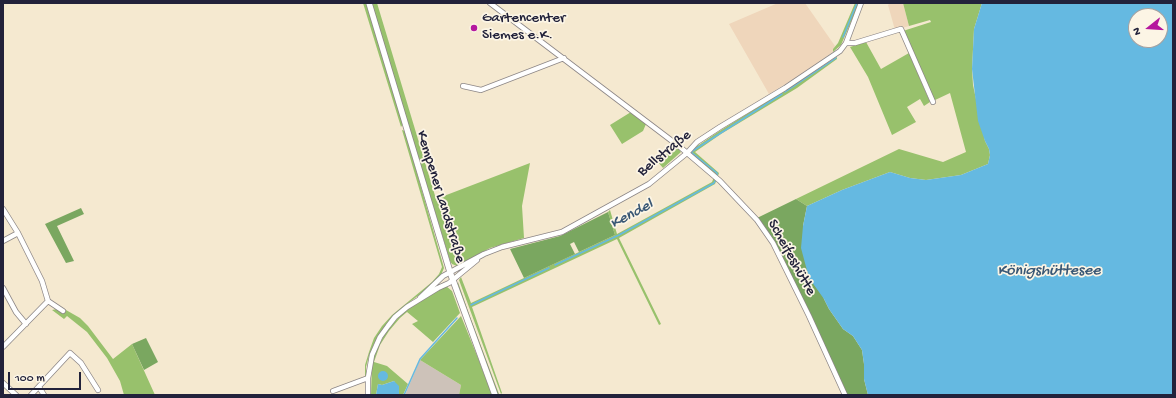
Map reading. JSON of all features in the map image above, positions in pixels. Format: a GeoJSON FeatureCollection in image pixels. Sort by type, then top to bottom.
{"type":"FeatureCollection","features":[{"type":"Feature","properties":{"kind":"street","name":"Kempener Landstraße"},"geometry":{"type":"LineString","coordinates":[[369,3],[450,272],[495,395]]}},
{"type":"Feature","properties":{"kind":"street","name":"Bellstraße"},"geometry":{"type":"LineString","coordinates":[[490,3],[687,153]]}},
{"type":"Feature","properties":{"kind":"street","name":"Bellstraße"},"geometry":{"type":"LineString","coordinates":[[368,395],[368,378],[372,355],[380,337],[395,317],[420,298],[443,276],[484,254],[502,247],[562,232],[649,184],[687,153],[697,142],[720,126],[785,88],[840,51],[846,44],[861,3]]}},
{"type":"Feature","properties":{"kind":"street"},"geometry":{"type":"LineString","coordinates":[[846,44],[855,44],[901,29],[933,102]]}},
{"type":"Feature","properties":{"kind":"street"},"geometry":{"type":"LineString","coordinates":[[463,86],[481,90],[564,58]]}},
{"type":"Feature","properties":{"kind":"street","name":"Scheifeshütte"},"geometry":{"type":"LineString","coordinates":[[687,153],[720,181],[757,220],[773,243],[809,316],[845,395]]}},
{"type":"Feature","properties":{"kind":"street"},"geometry":{"type":"LineString","coordinates":[[3,209],[18,233],[42,281],[48,301],[63,311]]}},
{"type":"Feature","properties":{"kind":"street"},"geometry":{"type":"LineString","coordinates":[[3,241],[18,233]]}},
{"type":"Feature","properties":{"kind":"street","name":"Bellstraße"},"geometry":{"type":"LineString","coordinates":[[420,298],[453,280],[484,254]]}},
{"type":"Feature","properties":{"kind":"street"},"geometry":{"type":"LineString","coordinates":[[3,288],[16,312],[26,324]]}},
{"type":"Feature","properties":{"kind":"street"},"geometry":{"type":"LineString","coordinates":[[3,347],[48,301]]}},
{"type":"Feature","properties":{"kind":"street"},"geometry":{"type":"LineString","coordinates":[[31,395],[70,353],[81,363],[98,390]]}},
{"type":"Feature","properties":{"kind":"street"},"geometry":{"type":"LineString","coordinates":[[333,391],[368,378]]}},
{"type":"Feature","properties":{"kind":"street"},"geometry":{"type":"LineString","coordinates":[[3,382],[16,395]]}},
{"type":"Feature","properties":{"kind":"street"},"geometry":{"type":"LineString","coordinates":[[39,387],[44,395]]}},
{"type":"Feature","properties":{"kind":"shaded area"},"geometry":{"type":"Polygon","coordinates":[[[778,3],[805,3],[835,46],[833,52],[769,94],[729,24],[778,3]]]}},
{"type":"Feature","properties":{"kind":"shaded area"},"geometry":{"type":"Polygon","coordinates":[[[890,3],[903,3],[909,26],[895,30],[888,5],[890,3]]]}},
{"type":"Feature","properties":{"kind":"shaded area"},"geometry":{"type":"Polygon","coordinates":[[[420,360],[461,385],[459,395],[405,395],[420,360]]]}},
{"type":"Feature","properties":{"kind":"green space"},"geometry":{"type":"Polygon","coordinates":[[[363,3],[366,3],[403,124],[401,127],[363,3]]]}},
{"type":"Feature","properties":{"kind":"green space"},"geometry":{"type":"Polygon","coordinates":[[[371,3],[377,3],[436,199],[530,163],[522,206],[524,238],[490,248],[457,266],[452,264],[450,261],[371,3]]]}},
{"type":"Feature","properties":{"kind":"green space"},"geometry":{"type":"Polygon","coordinates":[[[855,3],[858,3],[857,8],[841,45],[833,52],[833,49],[838,43],[855,3]]]}},
{"type":"Feature","properties":{"kind":"green space"},"geometry":{"type":"Polygon","coordinates":[[[903,3],[982,3],[974,29],[972,69],[973,85],[985,141],[989,149],[990,155],[988,164],[961,175],[926,180],[910,178],[890,172],[842,190],[807,206],[796,199],[899,149],[943,162],[966,152],[950,93],[933,101],[903,31],[931,22],[930,20],[909,26],[903,3]]]}},
{"type":"Feature","properties":{"kind":"green space"},"geometry":{"type":"Polygon","coordinates":[[[866,42],[881,69],[909,53],[930,102],[924,106],[920,99],[907,107],[916,122],[892,135],[868,77],[850,47],[866,42]]]}},
{"type":"Feature","properties":{"kind":"green space"},"geometry":{"type":"Polygon","coordinates":[[[837,57],[837,59],[797,88],[721,134],[695,152],[719,173],[718,176],[691,154],[690,151],[718,132],[837,57]]]}},
{"type":"Feature","properties":{"kind":"green space"},"geometry":{"type":"Polygon","coordinates":[[[631,112],[646,124],[643,131],[622,144],[610,125],[631,112]]]}},
{"type":"Feature","properties":{"kind":"green space"},"geometry":{"type":"Polygon","coordinates":[[[402,130],[405,131],[444,268],[441,275],[432,285],[402,308],[384,327],[369,356],[365,378],[365,365],[369,352],[374,338],[382,326],[392,315],[432,282],[439,274],[442,267],[402,130]]]}},
{"type":"Feature","properties":{"kind":"green space"},"geometry":{"type":"Polygon","coordinates":[[[676,146],[681,152],[663,168],[657,161],[676,146]]]}},
{"type":"Feature","properties":{"kind":"green space"},"geometry":{"type":"Polygon","coordinates":[[[714,177],[717,179],[715,184],[619,238],[661,324],[659,325],[617,239],[472,307],[502,393],[501,394],[459,280],[461,277],[471,303],[615,235],[608,212],[610,210],[617,234],[712,182],[714,177]]]}},
{"type":"Feature","properties":{"kind":"green space"},"geometry":{"type":"Polygon","coordinates":[[[796,199],[807,206],[803,226],[824,299],[843,329],[853,336],[862,350],[864,379],[868,395],[846,395],[810,314],[757,218],[796,199]]]}},
{"type":"Feature","properties":{"kind":"green space"},"geometry":{"type":"Polygon","coordinates":[[[81,208],[84,214],[57,226],[74,261],[66,263],[45,224],[81,208]]]}},
{"type":"Feature","properties":{"kind":"green space"},"geometry":{"type":"Polygon","coordinates":[[[608,212],[615,235],[579,252],[574,242],[570,244],[575,254],[524,278],[510,249],[560,236],[608,212]]]}},
{"type":"Feature","properties":{"kind":"green space"},"geometry":{"type":"Polygon","coordinates":[[[458,282],[499,394],[497,394],[465,306],[458,282]]]}},
{"type":"Feature","properties":{"kind":"green space"},"geometry":{"type":"Polygon","coordinates":[[[446,286],[452,291],[460,313],[433,342],[412,324],[418,321],[407,312],[400,318],[380,345],[374,362],[387,366],[408,384],[403,395],[399,395],[399,391],[394,381],[382,385],[378,384],[376,395],[371,395],[372,361],[379,344],[387,331],[406,310],[437,289],[446,286]]]}},
{"type":"Feature","properties":{"kind":"green space"},"geometry":{"type":"Polygon","coordinates":[[[59,306],[80,318],[88,326],[113,359],[132,344],[155,395],[124,395],[120,381],[107,358],[87,332],[67,316],[64,319],[52,310],[57,309],[59,306]]]}},
{"type":"Feature","properties":{"kind":"green space"},"geometry":{"type":"Polygon","coordinates":[[[461,316],[492,395],[459,395],[461,385],[420,360],[461,316]]]}},
{"type":"Feature","properties":{"kind":"green space"},"geometry":{"type":"Polygon","coordinates":[[[146,338],[158,362],[144,370],[132,344],[146,338]]]}},
{"type":"Feature","properties":{"kind":"water","name":"Königshüttesee"},"geometry":{"type":"Polygon","coordinates":[[[982,3],[1173,3],[1173,395],[868,395],[864,379],[862,350],[853,336],[843,329],[809,278],[801,248],[807,206],[842,190],[890,172],[910,178],[926,180],[961,175],[988,164],[990,155],[989,149],[978,121],[972,69],[974,29],[982,3]]]}},
{"type":"Feature","properties":{"kind":"water"},"geometry":{"type":"Polygon","coordinates":[[[383,371],[388,376],[383,381],[378,376],[383,371]]]}},
{"type":"Feature","properties":{"kind":"water"},"geometry":{"type":"Polygon","coordinates":[[[394,381],[399,386],[399,395],[376,395],[378,384],[382,385],[394,381]]]}},
{"type":"Feature","properties":{"kind":"waterway","name":"Kendel"},"geometry":{"type":"LineString","coordinates":[[843,37],[857,3]]}},
{"type":"Feature","properties":{"kind":"waterway","name":"Kendel"},"geometry":{"type":"LineString","coordinates":[[785,92],[836,58]]}},
{"type":"Feature","properties":{"kind":"waterway","name":"Kendel"},"geometry":{"type":"LineString","coordinates":[[717,175],[717,173],[691,152],[782,94]]}},
{"type":"Feature","properties":{"kind":"waterway","name":"Kendel"},"geometry":{"type":"LineString","coordinates":[[555,265],[619,235],[714,183],[716,179]]}},
{"type":"Feature","properties":{"kind":"waterway","name":"Kendel"},"geometry":{"type":"LineString","coordinates":[[471,305],[549,268]]}},
{"type":"Feature","properties":{"kind":"waterway","name":"Kendel"},"geometry":{"type":"LineString","coordinates":[[404,395],[420,359],[457,318]]}},
{"type":"Feature","properties":{"kind":"place","name":"Gartencenter Siemes e.K."},"geometry":{"type":"Point","coordinates":[474,28]}}]}
